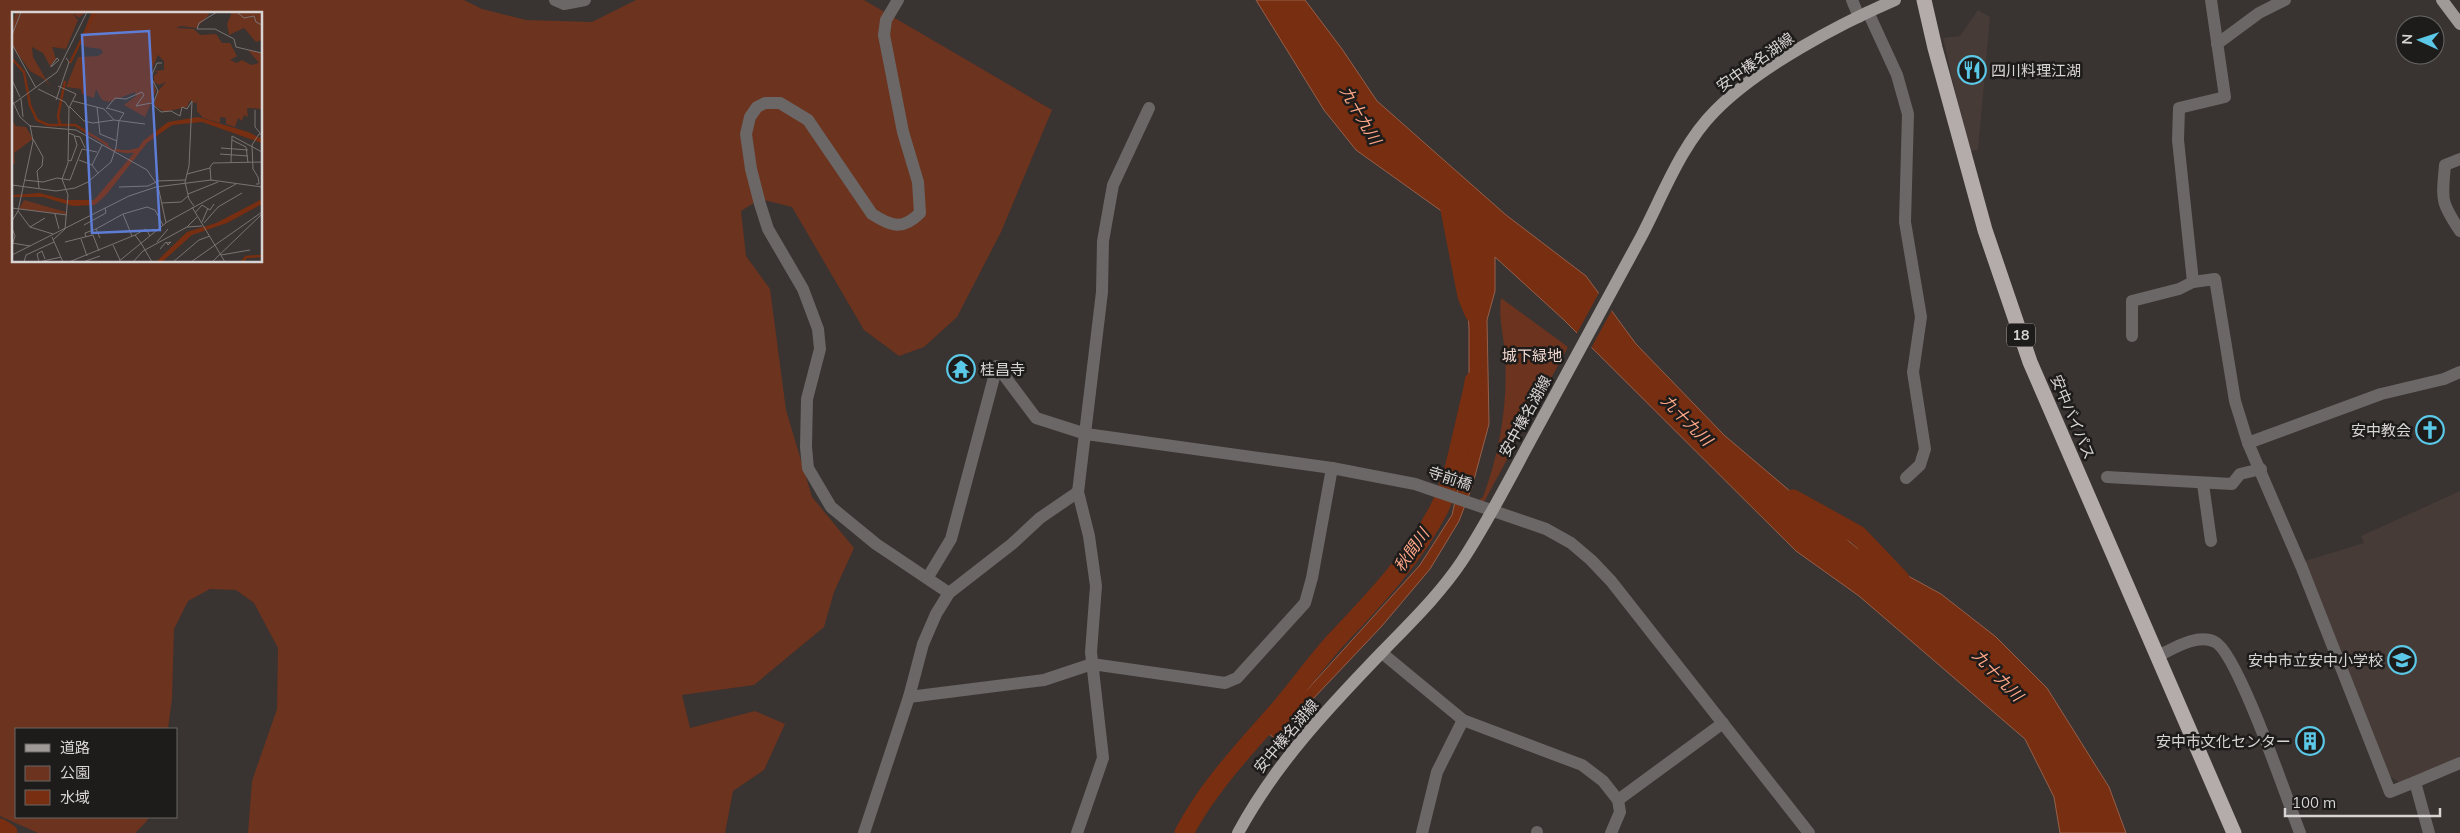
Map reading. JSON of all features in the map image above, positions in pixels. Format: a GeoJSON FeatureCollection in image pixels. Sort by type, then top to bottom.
{"type":"FeatureCollection","features":[{"type":"Feature","properties":{"kind":"highway","name":"安中バイパス"},"geometry":{"type":"LineString","coordinates":[[1924,0],[1934,48],[1984,230],[2030,362],[2234,833]]}},
{"type":"Feature","properties":{"kind":"main road","name":"安中榛名湖線"},"geometry":{"type":"LineString","coordinates":[[1238,833],[1255,801],[1284,761],[1448,581],[1493,509],[1691,141],[1714,112],[1753,80],[1812,42],[1896,0]]}},
{"type":"Feature","properties":{"kind":"main road"},"geometry":{"type":"LineString","coordinates":[[2442,0],[2460,24]]}},
{"type":"Feature","properties":{"kind":"street"},"geometry":{"type":"LineString","coordinates":[[555,0],[564,4],[585,0]]}},
{"type":"Feature","properties":{"kind":"street"},"geometry":{"type":"LineString","coordinates":[[898,0],[886,20],[884,35],[903,132],[920,197],[920,212],[910,223],[897,226],[884,222],[872,214],[826,143],[808,120],[792,109],[780,103],[772,102],[757,107],[750,117],[746,134],[751,169],[768,229],[803,289],[818,329],[820,349],[807,400],[808,468],[831,507],[876,544],[928,577],[949,593]]}},
{"type":"Feature","properties":{"kind":"street"},"geometry":{"type":"LineString","coordinates":[[1852,0],[1863,15],[1897,76],[1909,120],[1905,222],[1922,317],[1913,372],[1925,449],[1920,465],[1906,478]]}},
{"type":"Feature","properties":{"kind":"street"},"geometry":{"type":"LineString","coordinates":[[2193,282],[2178,140],[2179,108],[2225,97],[2210,0]]}},
{"type":"Feature","properties":{"kind":"street"},"geometry":{"type":"LineString","coordinates":[[2217,44],[2259,13],[2284,0]]}},
{"type":"Feature","properties":{"kind":"street"},"geometry":{"type":"LineString","coordinates":[[1078,833],[1103,758],[1092,664],[1096,586],[1089,536],[1078,492],[1102,292],[1103,240],[1113,185],[1148,108]]}},
{"type":"Feature","properties":{"kind":"street"},"geometry":{"type":"LineString","coordinates":[[2460,159],[2445,165],[2442,199],[2460,231]]}},
{"type":"Feature","properties":{"kind":"street"},"geometry":{"type":"LineString","coordinates":[[2132,336],[2132,301],[2179,289],[2193,282],[2215,279],[2235,401],[2248,443],[2261,469],[2390,792],[2460,763]]}},
{"type":"Feature","properties":{"kind":"street","name":"寺前橋"},"geometry":{"type":"LineString","coordinates":[[928,577],[951,539],[997,366],[1036,418],[1086,434],[1332,468],[1415,484],[1493,509],[1546,529],[1571,543],[1591,560],[1611,581],[1809,833]]}},
{"type":"Feature","properties":{"kind":"street"},"geometry":{"type":"LineString","coordinates":[[2248,443],[2381,394],[2460,372]]}},
{"type":"Feature","properties":{"kind":"street"},"geometry":{"type":"LineString","coordinates":[[909,697],[1044,680],[1092,664],[1225,683],[1237,678],[1305,603],[1312,578],[1332,468]]}},
{"type":"Feature","properties":{"kind":"street"},"geometry":{"type":"LineString","coordinates":[[2106,477],[2203,484],[2232,484],[2240,474],[2261,469]]}},
{"type":"Feature","properties":{"kind":"street"},"geometry":{"type":"LineString","coordinates":[[2203,484],[2211,541]]}},
{"type":"Feature","properties":{"kind":"street"},"geometry":{"type":"LineString","coordinates":[[864,833],[909,697],[923,644],[936,614],[949,593],[1012,544],[1040,518],[1078,492]]}},
{"type":"Feature","properties":{"kind":"street"},"geometry":{"type":"LineString","coordinates":[[2158,656],[2183,644],[2206,639],[2216,642],[2224,650],[2252,708],[2300,833]]}},
{"type":"Feature","properties":{"kind":"street"},"geometry":{"type":"LineString","coordinates":[[1382,652],[1463,720],[1582,765],[1603,781],[1618,800],[1620,812],[1611,833]]}},
{"type":"Feature","properties":{"kind":"street"},"geometry":{"type":"LineString","coordinates":[[1422,833],[1431,801],[1436,772],[1463,720]]}},
{"type":"Feature","properties":{"kind":"street"},"geometry":{"type":"LineString","coordinates":[[1618,800],[1723,723]]}},
{"type":"Feature","properties":{"kind":"street"},"geometry":{"type":"LineString","coordinates":[[2415,782],[2429,833]]}},
{"type":"Feature","properties":{"kind":"shaded area"},"geometry":{"type":"Polygon","coordinates":[[[1978,10],[1990,17],[1978,150],[1969,151],[1943,38],[1960,36],[1978,10]]]}},
{"type":"Feature","properties":{"kind":"shaded area","name":"安中市立安中小学校"},"geometry":{"type":"Polygon","coordinates":[[[2460,491],[2460,759],[2401,783],[2389,776],[2305,561],[2364,543],[2361,536],[2460,491]]]}},
{"type":"Feature","properties":{"kind":"green space"},"geometry":{"type":"Polygon","coordinates":[[[0,0],[464,0],[482,9],[526,20],[592,22],[636,0],[864,0],[1052,110],[1001,232],[957,317],[924,347],[899,356],[864,330],[792,207],[760,199],[741,211],[746,256],[770,289],[786,410],[812,497],[854,548],[834,592],[824,627],[754,685],[682,695],[690,728],[755,711],[785,724],[764,770],[733,791],[725,833],[248,833],[252,781],[277,709],[278,648],[254,603],[236,590],[210,589],[188,601],[174,629],[172,699],[168,728],[15,728],[15,818],[148,818],[146,822],[135,833],[38,833],[0,816],[0,0]]]}},
{"type":"Feature","properties":{"kind":"green space","name":"城下緑地"},"geometry":{"type":"Polygon","coordinates":[[[1501,298],[1568,347],[1484,502],[1478,501],[1483,497],[1494,463],[1504,409],[1506,374],[1500,313],[1501,298]]]}},
{"type":"Feature","properties":{"kind":"water"},"geometry":{"type":"Polygon","coordinates":[[[1256,0],[1305,0],[1342,49],[1377,101],[1506,215],[1586,276],[1636,344],[1724,435],[1857,548],[1941,594],[1996,637],[2047,688],[2109,787],[2126,833],[2060,833],[2054,797],[2025,739],[1859,596],[1796,551],[1564,320],[1495,257],[1495,291],[1487,320],[1489,424],[1472,487],[1459,521],[1430,569],[1381,627],[1275,739],[1268,733],[1420,565],[1452,515],[1469,438],[1469,328],[1461,225],[1356,150],[1324,110],[1256,0]]]}},
{"type":"Feature","properties":{"kind":"pier"},"geometry":{"type":"Polygon","coordinates":[[[1600,291],[1613,308],[1590,350],[1576,335],[1600,291]]]}},
{"type":"Feature","properties":{"kind":"waterway","name":"秋間川"},"geometry":{"type":"LineString","coordinates":[[1449,205],[1467,296],[1474,313]]}},
{"type":"Feature","properties":{"kind":"waterway","name":"秋間川"},"geometry":{"type":"LineString","coordinates":[[1184,833],[1193,816],[1226,770],[1284,704],[1328,649],[1365,610],[1418,545],[1439,509],[1452,474],[1474,381]]}},
{"type":"Feature","properties":{"kind":"waterway","name":"九十九川"},"geometry":{"type":"LineString","coordinates":[[1793,499],[1858,535],[1900,579]]}},
{"type":"Feature","properties":{"kind":"waterway"},"geometry":{"type":"LineString","coordinates":[[0,828],[8,833]]}},
{"type":"Feature","properties":{"kind":"place","name":"四川料理江湖"},"geometry":{"type":"Point","coordinates":[1972,70]}},
{"type":"Feature","properties":{"kind":"place","name":"桂昌寺"},"geometry":{"type":"Point","coordinates":[961,369]}},
{"type":"Feature","properties":{"kind":"place","name":"安中教会"},"geometry":{"type":"Point","coordinates":[2430,430]}},
{"type":"Feature","properties":{"kind":"place","name":"安中市立安中小学校"},"geometry":{"type":"Point","coordinates":[2402,660]}},
{"type":"Feature","properties":{"kind":"place","name":"安中市文化センター"},"geometry":{"type":"Point","coordinates":[2310,741]}}]}
